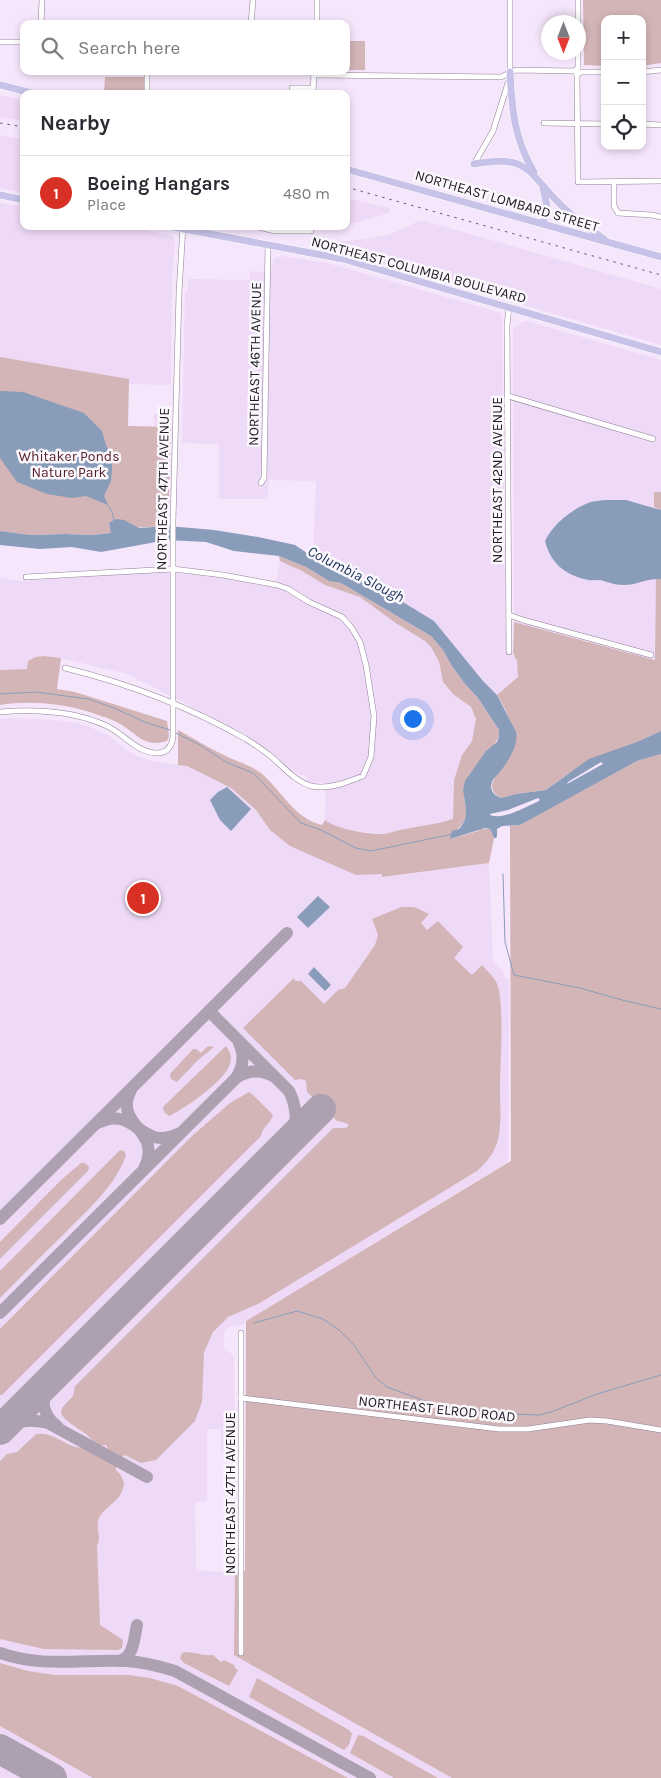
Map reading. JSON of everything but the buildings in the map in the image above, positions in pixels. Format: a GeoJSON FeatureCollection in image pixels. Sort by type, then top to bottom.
{"type":"FeatureCollection","features":[{"type":"Feature","properties":{"kind":"main road"},"geometry":{"type":"LineString","coordinates":[[510,72],[515,124],[526,157],[543,188],[547,200],[543,224]]}},
{"type":"Feature","properties":{"kind":"main road"},"geometry":{"type":"LineString","coordinates":[[0,86],[20,91]]}},
{"type":"Feature","properties":{"kind":"main road"},"geometry":{"type":"LineString","coordinates":[[474,164],[500,160],[512,162],[528,169],[561,205],[609,242]]}},
{"type":"Feature","properties":{"kind":"main road","name":"NORTHEAST LOMBARD STREET"},"geometry":{"type":"LineString","coordinates":[[350,170],[661,257]]}},
{"type":"Feature","properties":{"kind":"main road"},"geometry":{"type":"LineString","coordinates":[[0,195],[20,199]]}},
{"type":"Feature","properties":{"kind":"main road","name":"NORTHEAST COLUMBIA BOULEVARD"},"geometry":{"type":"LineString","coordinates":[[193,230],[343,259],[661,352]]}},
{"type":"Feature","properties":{"kind":"street"},"geometry":{"type":"LineString","coordinates":[[41,20],[42,0]]}},
{"type":"Feature","properties":{"kind":"street"},"geometry":{"type":"LineString","coordinates":[[251,20],[253,0]]}},
{"type":"Feature","properties":{"kind":"street"},"geometry":{"type":"LineString","coordinates":[[316,20],[318,0]]}},
{"type":"Feature","properties":{"kind":"street"},"geometry":{"type":"LineString","coordinates":[[474,164],[490,139],[508,86],[510,72],[510,0]]}},
{"type":"Feature","properties":{"kind":"street"},"geometry":{"type":"LineString","coordinates":[[578,0],[578,15]]}},
{"type":"Feature","properties":{"kind":"street"},"geometry":{"type":"LineString","coordinates":[[0,42],[20,42]]}},
{"type":"Feature","properties":{"kind":"street"},"geometry":{"type":"LineString","coordinates":[[578,60],[578,182],[661,182]]}},
{"type":"Feature","properties":{"kind":"street"},"geometry":{"type":"LineString","coordinates":[[646,72],[661,70]]}},
{"type":"Feature","properties":{"kind":"street"},"geometry":{"type":"LineString","coordinates":[[350,74],[501,77],[510,72],[601,72]]}},
{"type":"Feature","properties":{"kind":"street"},"geometry":{"type":"LineString","coordinates":[[147,75],[147,90]]}},
{"type":"Feature","properties":{"kind":"street"},"geometry":{"type":"LineString","coordinates":[[313,90],[314,75]]}},
{"type":"Feature","properties":{"kind":"street"},"geometry":{"type":"LineString","coordinates":[[292,88],[306,90]]}},
{"type":"Feature","properties":{"kind":"street"},"geometry":{"type":"LineString","coordinates":[[544,123],[601,124]]}},
{"type":"Feature","properties":{"kind":"street"},"geometry":{"type":"LineString","coordinates":[[646,124],[661,125]]}},
{"type":"Feature","properties":{"kind":"street"},"geometry":{"type":"LineString","coordinates":[[614,182],[614,206],[618,213],[646,214],[661,217]]}},
{"type":"Feature","properties":{"kind":"street","name":"NORTHEAST 47TH AVENUE"},"geometry":{"type":"LineString","coordinates":[[0,712],[37,711],[78,716],[108,726],[146,751],[161,753],[169,749],[173,736],[173,521],[179,293],[183,230]]}},
{"type":"Feature","properties":{"kind":"street"},"geometry":{"type":"LineString","coordinates":[[271,230],[311,231]]}},
{"type":"Feature","properties":{"kind":"street","name":"NORTHEAST 46TH AVENUE"},"geometry":{"type":"LineString","coordinates":[[261,483],[264,478],[266,442],[265,377],[268,245]]}},
{"type":"Feature","properties":{"kind":"street","name":"NORTHEAST 42ND AVENUE"},"geometry":{"type":"LineString","coordinates":[[509,308],[507,315],[509,652]]}},
{"type":"Feature","properties":{"kind":"street"},"geometry":{"type":"LineString","coordinates":[[508,396],[653,439]]}},
{"type":"Feature","properties":{"kind":"street"},"geometry":{"type":"LineString","coordinates":[[26,577],[173,569],[242,578],[283,587],[313,604],[342,617],[360,642],[366,665],[374,716],[371,757],[363,776],[342,784],[311,786],[286,771],[270,755],[252,743],[173,702],[119,682],[65,668]]}},
{"type":"Feature","properties":{"kind":"street"},"geometry":{"type":"LineString","coordinates":[[509,614],[523,620],[651,655]]}},
{"type":"Feature","properties":{"kind":"street","name":"NORTHEAST 47TH AVENUE"},"geometry":{"type":"LineString","coordinates":[[241,1333],[241,1653]]}},
{"type":"Feature","properties":{"kind":"street","name":"NORTHEAST ELROD ROAD"},"geometry":{"type":"LineString","coordinates":[[241,1398],[499,1429],[528,1429],[590,1420],[661,1430]]}},
{"type":"Feature","properties":{"kind":"shaded area"},"geometry":{"type":"Polygon","coordinates":[[[0,95],[20,99],[20,120],[0,117],[0,95]]]}},
{"type":"Feature","properties":{"kind":"shaded area"},"geometry":{"type":"Polygon","coordinates":[[[0,135],[20,139],[20,192],[0,188],[0,135]]]}},
{"type":"Feature","properties":{"kind":"shaded area"},"geometry":{"type":"Polygon","coordinates":[[[350,199],[390,208],[389,213],[350,224],[350,199]]]}},
{"type":"Feature","properties":{"kind":"shaded area"},"geometry":{"type":"Polygon","coordinates":[[[0,203],[20,206],[20,230],[143,230],[172,236],[175,240],[172,278],[171,385],[129,384],[129,379],[0,357],[0,203]]]}},
{"type":"Feature","properties":{"kind":"shaded area"},"geometry":{"type":"Polygon","coordinates":[[[421,220],[661,289],[661,345],[343,252],[309,245],[309,241],[350,241],[389,235],[421,220]]]}},
{"type":"Feature","properties":{"kind":"shaded area"},"geometry":{"type":"Polygon","coordinates":[[[281,256],[331,264],[501,313],[502,315],[505,625],[509,625],[510,653],[513,653],[517,661],[518,677],[497,695],[483,681],[434,621],[388,593],[313,557],[316,481],[269,480],[268,499],[219,499],[219,444],[182,443],[185,291],[188,291],[188,279],[250,280],[250,271],[271,274],[273,261],[281,256]]]}},
{"type":"Feature","properties":{"kind":"shaded area"},"geometry":{"type":"Polygon","coordinates":[[[527,321],[661,360],[661,492],[654,492],[654,507],[626,500],[593,581],[599,580],[611,584],[637,583],[650,578],[656,579],[656,660],[514,622],[513,329],[522,322],[527,321]]]}},
{"type":"Feature","properties":{"kind":"shaded area"},"geometry":{"type":"Polygon","coordinates":[[[154,414],[169,415],[169,426],[154,426],[154,414]]]}},
{"type":"Feature","properties":{"kind":"shaded area"},"geometry":{"type":"Polygon","coordinates":[[[280,561],[302,571],[325,585],[360,597],[431,647],[439,662],[443,683],[453,694],[471,707],[476,719],[472,741],[462,755],[454,780],[453,819],[437,825],[384,834],[347,830],[331,825],[325,820],[326,783],[306,782],[306,776],[293,772],[239,731],[127,674],[61,658],[44,656],[27,669],[0,670],[0,578],[22,581],[159,572],[218,577],[275,588],[280,561]]]}},
{"type":"Feature","properties":{"kind":"shaded area"},"geometry":{"type":"Polygon","coordinates":[[[11,718],[77,723],[109,736],[134,755],[152,761],[187,766],[231,788],[256,810],[270,830],[356,875],[382,874],[383,877],[489,863],[493,962],[504,972],[505,978],[509,979],[508,1162],[246,1321],[243,1325],[230,1326],[225,1330],[223,1347],[234,1356],[235,1453],[221,1453],[221,1429],[207,1429],[207,1501],[195,1502],[196,1571],[235,1572],[235,1655],[452,1778],[0,1778],[0,719],[11,718]]]}},
{"type":"Feature","properties":{"kind":"green space"},"geometry":{"type":"Polygon","coordinates":[[[583,0],[661,0],[661,63],[646,65],[646,15],[601,15],[601,66],[584,65],[584,60],[586,60],[586,15],[583,15],[583,0]]]}},
{"type":"Feature","properties":{"kind":"green space"},"geometry":{"type":"Polygon","coordinates":[[[350,41],[365,41],[365,70],[350,70],[350,41]]]}},
{"type":"Feature","properties":{"kind":"green space"},"geometry":{"type":"Polygon","coordinates":[[[105,77],[145,77],[146,90],[104,90],[105,77]]]}},
{"type":"Feature","properties":{"kind":"green space","name":"Whitaker Ponds Nature Park"},"geometry":{"type":"Polygon","coordinates":[[[0,357],[129,379],[128,426],[171,427],[168,526],[128,528],[111,533],[93,535],[31,535],[0,531],[0,357]]]}},
{"type":"Feature","properties":{"kind":"green space"},"geometry":{"type":"Polygon","coordinates":[[[654,492],[661,492],[661,510],[654,507],[654,492]]]}},
{"type":"Feature","properties":{"kind":"green space"},"geometry":{"type":"Polygon","coordinates":[[[279,556],[306,567],[329,581],[341,583],[431,636],[443,650],[465,684],[478,698],[499,730],[499,736],[464,797],[465,820],[450,839],[481,829],[490,829],[494,838],[489,863],[382,877],[382,874],[356,875],[290,846],[270,830],[256,810],[231,788],[187,766],[178,765],[178,730],[217,752],[261,773],[296,810],[312,822],[322,825],[325,820],[353,831],[384,834],[453,819],[454,780],[462,755],[472,741],[476,719],[471,707],[453,694],[443,682],[439,662],[431,647],[425,641],[397,624],[360,597],[325,585],[302,571],[280,561],[279,556]]]}},
{"type":"Feature","properties":{"kind":"green space"},"geometry":{"type":"Polygon","coordinates":[[[656,579],[661,579],[661,731],[568,774],[546,790],[501,798],[494,793],[493,782],[513,750],[510,721],[497,695],[518,677],[517,661],[513,653],[514,622],[655,660],[656,579]]]}},
{"type":"Feature","properties":{"kind":"green space"},"geometry":{"type":"Polygon","coordinates":[[[44,656],[61,658],[57,689],[75,692],[167,721],[169,736],[167,741],[152,743],[146,741],[115,721],[74,708],[37,703],[0,705],[0,670],[27,669],[28,661],[44,656]]]}},
{"type":"Feature","properties":{"kind":"green space"},"geometry":{"type":"Polygon","coordinates":[[[661,754],[661,1778],[452,1778],[234,1655],[235,1572],[245,1571],[246,1321],[511,1161],[510,826],[520,825],[637,761],[661,754]]]}},
{"type":"Feature","properties":{"kind":"green space"},"geometry":{"type":"Polygon","coordinates":[[[401,907],[414,907],[429,914],[421,923],[427,930],[438,921],[463,947],[454,958],[472,975],[482,965],[498,986],[502,1027],[500,1130],[493,1151],[477,1171],[258,1304],[228,1317],[213,1332],[204,1352],[202,1402],[195,1421],[156,1460],[141,1463],[125,1455],[122,1457],[108,1449],[106,1445],[97,1444],[61,1414],[62,1408],[73,1396],[75,1386],[333,1128],[346,1128],[349,1125],[337,1121],[307,1092],[306,1081],[302,1079],[295,1080],[243,1028],[294,978],[295,981],[301,981],[324,1004],[338,990],[345,988],[375,945],[378,935],[372,919],[401,907]]]}},
{"type":"Feature","properties":{"kind":"green space"},"geometry":{"type":"Polygon","coordinates":[[[208,1046],[214,1047],[198,1060],[177,1082],[171,1079],[170,1074],[193,1049],[201,1053],[208,1046]]]}},
{"type":"Feature","properties":{"kind":"green space"},"geometry":{"type":"Polygon","coordinates":[[[226,1046],[229,1050],[231,1061],[227,1071],[194,1101],[169,1116],[164,1112],[164,1106],[226,1046]]]}},
{"type":"Feature","properties":{"kind":"green space"},"geometry":{"type":"Polygon","coordinates":[[[249,1092],[273,1115],[261,1136],[0,1395],[0,1329],[192,1136],[230,1103],[249,1092]]]}},
{"type":"Feature","properties":{"kind":"green space"},"geometry":{"type":"Polygon","coordinates":[[[120,1150],[124,1151],[126,1155],[121,1167],[108,1187],[92,1206],[0,1298],[0,1271],[120,1150]]]}},
{"type":"Feature","properties":{"kind":"green space"},"geometry":{"type":"Polygon","coordinates":[[[81,1163],[85,1163],[89,1167],[88,1171],[0,1259],[0,1242],[61,1180],[81,1163]]]}},
{"type":"Feature","properties":{"kind":"green space"},"geometry":{"type":"Polygon","coordinates":[[[36,1434],[50,1435],[72,1446],[84,1448],[116,1466],[116,1470],[124,1482],[121,1494],[99,1518],[97,1546],[100,1625],[123,1640],[122,1648],[118,1650],[44,1649],[0,1639],[0,1461],[7,1454],[17,1452],[36,1434]]]}},
{"type":"Feature","properties":{"kind":"green space"},"geometry":{"type":"Polygon","coordinates":[[[182,1653],[213,1655],[221,1662],[224,1660],[234,1665],[238,1670],[229,1686],[184,1663],[180,1658],[182,1653]]]}},
{"type":"Feature","properties":{"kind":"green space"},"geometry":{"type":"Polygon","coordinates":[[[0,1663],[28,1671],[55,1675],[128,1675],[150,1678],[178,1686],[348,1778],[93,1778],[0,1726],[0,1663]]]}},
{"type":"Feature","properties":{"kind":"green space"},"geometry":{"type":"Polygon","coordinates":[[[257,1678],[349,1730],[352,1734],[349,1745],[344,1750],[249,1697],[257,1678]]]}},
{"type":"Feature","properties":{"kind":"green space"},"geometry":{"type":"Polygon","coordinates":[[[358,1735],[438,1778],[394,1778],[350,1753],[358,1735]]]}},
{"type":"Feature","properties":{"kind":"water"},"geometry":{"type":"Polygon","coordinates":[[[0,391],[23,392],[84,413],[102,431],[112,456],[111,481],[104,496],[108,505],[86,496],[72,498],[47,494],[17,482],[0,458],[0,391]]]}},
{"type":"Feature","properties":{"kind":"water"},"geometry":{"type":"Polygon","coordinates":[[[626,500],[661,510],[661,579],[623,585],[600,580],[588,580],[570,574],[558,566],[550,555],[545,541],[564,517],[577,508],[591,502],[626,500]]]}},
{"type":"Feature","properties":{"kind":"water"},"geometry":{"type":"Polygon","coordinates":[[[116,519],[124,520],[139,528],[168,526],[214,530],[295,545],[313,557],[388,593],[434,621],[483,681],[497,695],[516,732],[516,742],[512,753],[493,779],[491,785],[493,792],[501,798],[546,790],[589,759],[637,742],[661,731],[661,754],[637,761],[520,825],[502,826],[497,829],[496,838],[494,838],[490,829],[485,828],[450,839],[452,831],[459,829],[465,820],[466,809],[463,790],[465,781],[486,751],[497,742],[499,730],[478,698],[465,684],[443,650],[431,636],[341,583],[329,581],[306,567],[279,556],[234,551],[206,542],[167,540],[101,552],[72,547],[40,549],[0,545],[0,531],[31,535],[93,535],[111,533],[109,523],[116,519]],[[601,762],[568,782],[567,784],[603,764],[601,762]],[[538,798],[490,815],[501,816],[514,813],[537,802],[540,800],[538,798]]]}},
{"type":"Feature","properties":{"kind":"water"},"geometry":{"type":"Polygon","coordinates":[[[227,787],[251,809],[231,831],[220,820],[210,800],[227,787]]]}},
{"type":"Feature","properties":{"kind":"water"},"geometry":{"type":"Polygon","coordinates":[[[318,896],[330,907],[308,928],[297,917],[318,896]]]}},
{"type":"Feature","properties":{"kind":"water"},"geometry":{"type":"Polygon","coordinates":[[[314,967],[331,985],[325,991],[308,974],[314,967]]]}},
{"type":"Feature","properties":{"kind":"waterway"},"geometry":{"type":"LineString","coordinates":[[108,505],[114,521]]}},
{"type":"Feature","properties":{"kind":"waterway","name":"Columbia Slough"},"geometry":{"type":"LineString","coordinates":[[0,694],[36,692],[88,699],[147,723],[170,730]]}},
{"type":"Feature","properties":{"kind":"waterway","name":"Columbia Slough"},"geometry":{"type":"LineString","coordinates":[[174,732],[200,745],[226,762],[253,773],[301,823],[321,830],[356,848],[371,851],[453,834]]}},
{"type":"Feature","properties":{"kind":"waterway"},"geometry":{"type":"LineString","coordinates":[[503,874],[505,942],[514,975],[580,988],[661,1009]]}},
{"type":"Feature","properties":{"kind":"waterway"},"geometry":{"type":"LineString","coordinates":[[254,1323],[297,1311],[323,1319],[339,1330],[354,1345],[376,1378],[387,1387],[436,1405],[462,1409],[539,1415],[597,1394],[661,1375]]}},
{"type":"Feature","properties":{"kind":"taxiway"},"geometry":{"type":"LineString","coordinates":[[209,1011],[287,933]]}},
{"type":"Feature","properties":{"kind":"taxiway"},"geometry":{"type":"LineString","coordinates":[[0,1219],[209,1011],[289,1091],[296,1114],[293,1138]]}},
{"type":"Feature","properties":{"kind":"taxiway"},"geometry":{"type":"LineString","coordinates":[[236,1078],[242,1061],[239,1043]]}},
{"type":"Feature","properties":{"kind":"taxiway"},"geometry":{"type":"LineString","coordinates":[[0,1313],[236,1078],[254,1071],[273,1076]]}},
{"type":"Feature","properties":{"kind":"taxiway"},"geometry":{"type":"LineString","coordinates":[[131,1090],[127,1102],[128,1112],[148,1145],[148,1156],[144,1169]]}},
{"type":"Feature","properties":{"kind":"taxiway"},"geometry":{"type":"LineString","coordinates":[[98,1123],[111,1119],[121,1119],[155,1137],[165,1138],[178,1134]]}},
{"type":"Feature","properties":{"kind":"taxiway"},"geometry":{"type":"LineString","coordinates":[[47,1383],[44,1407],[48,1417],[57,1426]]}},
{"type":"Feature","properties":{"kind":"taxiway"},"geometry":{"type":"LineString","coordinates":[[0,1430],[23,1421],[48,1423],[147,1477]]}},
{"type":"Feature","properties":{"kind":"taxiway"},"geometry":{"type":"LineString","coordinates":[[119,1661],[128,1656],[134,1641],[137,1625]]}},
{"type":"Feature","properties":{"kind":"taxiway"},"geometry":{"type":"LineString","coordinates":[[0,1653],[16,1658],[47,1662],[132,1662],[151,1664],[175,1671],[370,1778]]}},
{"type":"Feature","properties":{"kind":"runway"},"geometry":{"type":"LineString","coordinates":[[0,1430],[321,1109]]}},
{"type":"Feature","properties":{"kind":"runway"},"geometry":{"type":"LineString","coordinates":[[0,1749],[52,1778]]}},
{"type":"Feature","properties":{"kind":"railway"},"geometry":{"type":"LineString","coordinates":[[0,123],[20,126]]}},
{"type":"Feature","properties":{"kind":"railway"},"geometry":{"type":"LineString","coordinates":[[350,188],[661,275]]}},
{"type":"Feature","properties":{"kind":"place","name":"Boeing Hangars"},"geometry":{"type":"Point","coordinates":[143,898]}}]}
